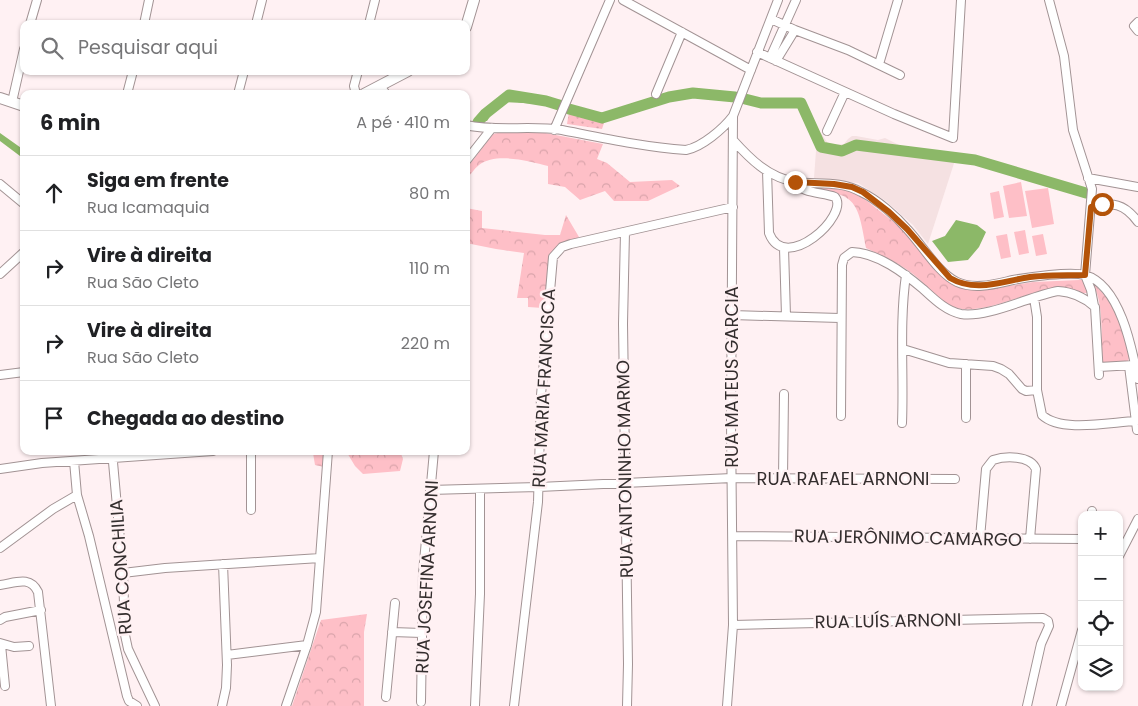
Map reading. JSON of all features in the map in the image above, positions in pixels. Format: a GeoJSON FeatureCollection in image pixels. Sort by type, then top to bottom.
{"type":"FeatureCollection","features":[{"type":"Feature","properties":{"kind":"main road"},"geometry":{"type":"LineString","coordinates":[[468,20],[474,0]]}},
{"type":"Feature","properties":{"kind":"main road"},"geometry":{"type":"LineString","coordinates":[[383,90],[403,75]]}},
{"type":"Feature","properties":{"kind":"main road"},"geometry":{"type":"LineString","coordinates":[[0,98],[20,105]]}},
{"type":"Feature","properties":{"kind":"street"},"geometry":{"type":"LineString","coordinates":[[31,20],[37,0]]}},
{"type":"Feature","properties":{"kind":"street"},"geometry":{"type":"LineString","coordinates":[[145,20],[150,0]]}},
{"type":"Feature","properties":{"kind":"street"},"geometry":{"type":"LineString","coordinates":[[257,20],[262,0]]}},
{"type":"Feature","properties":{"kind":"street"},"geometry":{"type":"LineString","coordinates":[[370,20],[375,0]]}},
{"type":"Feature","properties":{"kind":"street"},"geometry":{"type":"LineString","coordinates":[[554,130],[610,0]]}},
{"type":"Feature","properties":{"kind":"street"},"geometry":{"type":"LineString","coordinates":[[623,0],[751,70]]}},
{"type":"Feature","properties":{"kind":"street","name":"RUA MATEUS GARCIA"},"geometry":{"type":"LineString","coordinates":[[727,706],[733,625],[733,116],[778,0]]}},
{"type":"Feature","properties":{"kind":"street"},"geometry":{"type":"LineString","coordinates":[[773,60],[796,0]]}},
{"type":"Feature","properties":{"kind":"street"},"geometry":{"type":"LineString","coordinates":[[879,64],[898,0]]}},
{"type":"Feature","properties":{"kind":"street"},"geometry":{"type":"LineString","coordinates":[[757,52],[894,114],[953,138],[961,0]]}},
{"type":"Feature","properties":{"kind":"street"},"geometry":{"type":"LineString","coordinates":[[1049,0],[1064,56],[1073,130],[1092,190],[1085,275],[1095,307],[1099,371],[1132,365]]}},
{"type":"Feature","properties":{"kind":"street"},"geometry":{"type":"LineString","coordinates":[[771,19],[848,50],[900,75]]}},
{"type":"Feature","properties":{"kind":"street"},"geometry":{"type":"LineString","coordinates":[[1138,22],[1134,26],[1138,31]]}},
{"type":"Feature","properties":{"kind":"street"},"geometry":{"type":"LineString","coordinates":[[773,60],[795,30]]}},
{"type":"Feature","properties":{"kind":"street"},"geometry":{"type":"LineString","coordinates":[[656,94],[682,32]]}},
{"type":"Feature","properties":{"kind":"street"},"geometry":{"type":"LineString","coordinates":[[12,102],[20,67]]}},
{"type":"Feature","properties":{"kind":"street"},"geometry":{"type":"LineString","coordinates":[[128,90],[130,75]]}},
{"type":"Feature","properties":{"kind":"street"},"geometry":{"type":"LineString","coordinates":[[239,90],[243,75]]}},
{"type":"Feature","properties":{"kind":"street"},"geometry":{"type":"LineString","coordinates":[[355,90],[354,86],[357,75]]}},
{"type":"Feature","properties":{"kind":"street"},"geometry":{"type":"LineString","coordinates":[[827,131],[845,92]]}},
{"type":"Feature","properties":{"kind":"street"},"geometry":{"type":"LineString","coordinates":[[470,126],[554,130],[656,147],[686,150],[691,149],[726,126],[733,116]]}},
{"type":"Feature","properties":{"kind":"street"},"geometry":{"type":"LineString","coordinates":[[470,156],[492,128]]}},
{"type":"Feature","properties":{"kind":"street"},"geometry":{"type":"LineString","coordinates":[[733,140],[751,159],[767,171],[795,182],[834,184],[852,187],[863,192],[907,229],[950,278],[966,284],[986,286],[1030,278],[1057,275],[1085,275],[1103,288],[1115,303],[1124,324],[1132,365],[1137,430]]}},
{"type":"Feature","properties":{"kind":"street"},"geometry":{"type":"LineString","coordinates":[[767,171],[769,233],[774,241],[784,248],[796,247],[808,242],[827,225],[838,206],[838,199],[835,197],[803,189],[795,182]]}},
{"type":"Feature","properties":{"kind":"street"},"geometry":{"type":"LineString","coordinates":[[1088,178],[1137,185]]}},
{"type":"Feature","properties":{"kind":"street"},"geometry":{"type":"LineString","coordinates":[[0,184],[20,201]]}},
{"type":"Feature","properties":{"kind":"street"},"geometry":{"type":"LineString","coordinates":[[1091,207],[1116,205],[1127,210],[1138,222]]}},
{"type":"Feature","properties":{"kind":"street","name":"RUA MARIA FRANCISCA"},"geometry":{"type":"LineString","coordinates":[[514,706],[539,487],[541,394],[553,257],[562,247],[571,244],[733,207]]}},
{"type":"Feature","properties":{"kind":"street","name":"RUA ANTONINHO MARMO"},"geometry":{"type":"LineString","coordinates":[[625,232],[623,324],[627,706]]}},
{"type":"Feature","properties":{"kind":"street"},"geometry":{"type":"LineString","coordinates":[[784,248],[786,316]]}},
{"type":"Feature","properties":{"kind":"street"},"geometry":{"type":"LineString","coordinates":[[841,416],[840,318],[842,265],[844,258],[852,252],[872,257],[906,275],[942,306],[959,314],[980,314],[1049,293],[1066,292],[1086,299],[1095,307]]}},
{"type":"Feature","properties":{"kind":"street"},"geometry":{"type":"LineString","coordinates":[[0,274],[4,264],[20,254]]}},
{"type":"Feature","properties":{"kind":"street"},"geometry":{"type":"LineString","coordinates":[[902,423],[903,303],[906,275]]}},
{"type":"Feature","properties":{"kind":"street"},"geometry":{"type":"LineString","coordinates":[[1034,298],[1037,317],[1037,390],[1042,415],[1054,423],[1077,425],[1136,421]]}},
{"type":"Feature","properties":{"kind":"street"},"geometry":{"type":"LineString","coordinates":[[732,315],[840,318]]}},
{"type":"Feature","properties":{"kind":"street"},"geometry":{"type":"LineString","coordinates":[[903,349],[941,361],[984,364],[1002,369],[1022,389],[1026,391],[1037,390]]}},
{"type":"Feature","properties":{"kind":"street"},"geometry":{"type":"LineString","coordinates":[[966,364],[966,418]]}},
{"type":"Feature","properties":{"kind":"street"},"geometry":{"type":"LineString","coordinates":[[1132,365],[1138,378]]}},
{"type":"Feature","properties":{"kind":"street"},"geometry":{"type":"LineString","coordinates":[[0,375],[20,372]]}},
{"type":"Feature","properties":{"kind":"street"},"geometry":{"type":"LineString","coordinates":[[783,478],[784,394]]}},
{"type":"Feature","properties":{"kind":"street"},"geometry":{"type":"LineString","coordinates":[[0,469],[112,455]]}},
{"type":"Feature","properties":{"kind":"street","name":"RUA CONCHILIA"},"geometry":{"type":"LineString","coordinates":[[112,455],[123,573],[125,635],[128,649],[154,704]]}},
{"type":"Feature","properties":{"kind":"street"},"geometry":{"type":"LineString","coordinates":[[251,455],[251,510]]}},
{"type":"Feature","properties":{"kind":"street"},"geometry":{"type":"LineString","coordinates":[[286,706],[316,612],[328,455]]}},
{"type":"Feature","properties":{"kind":"street","name":"RUA JOSEFINA ARNONI"},"geometry":{"type":"LineString","coordinates":[[421,702],[423,572],[434,455]]}},
{"type":"Feature","properties":{"kind":"street"},"geometry":{"type":"LineString","coordinates":[[980,538],[986,469],[993,460],[1010,458],[1029,461],[1036,469],[1030,539]]}},
{"type":"Feature","properties":{"kind":"street"},"geometry":{"type":"LineString","coordinates":[[74,461],[77,495],[89,536],[127,696],[129,701],[137,706]]}},
{"type":"Feature","properties":{"kind":"street","name":"RUA RAFAEL ARNONI"},"geometry":{"type":"LineString","coordinates":[[430,490],[732,478],[955,480]]}},
{"type":"Feature","properties":{"kind":"street"},"geometry":{"type":"LineString","coordinates":[[475,706],[480,594],[480,489]]}},
{"type":"Feature","properties":{"kind":"street"},"geometry":{"type":"LineString","coordinates":[[0,548],[53,509],[77,495]]}},
{"type":"Feature","properties":{"kind":"street"},"geometry":{"type":"LineString","coordinates":[[1123,548],[1138,519]]}},
{"type":"Feature","properties":{"kind":"street","name":"RUA JERÔNIMO CAMARGO"},"geometry":{"type":"LineString","coordinates":[[733,536],[1078,539]]}},
{"type":"Feature","properties":{"kind":"street"},"geometry":{"type":"LineString","coordinates":[[123,573],[165,568],[320,558]]}},
{"type":"Feature","properties":{"kind":"street"},"geometry":{"type":"LineString","coordinates":[[222,706],[226,688],[227,655],[223,564]]}},
{"type":"Feature","properties":{"kind":"street"},"geometry":{"type":"LineString","coordinates":[[0,585],[22,581],[31,582],[38,592],[51,706]]}},
{"type":"Feature","properties":{"kind":"street"},"geometry":{"type":"LineString","coordinates":[[386,697],[395,603]]}},
{"type":"Feature","properties":{"kind":"street"},"geometry":{"type":"LineString","coordinates":[[0,620],[5,617],[40,610]]}},
{"type":"Feature","properties":{"kind":"street","name":"RUA LUÍS ARNONI"},"geometry":{"type":"LineString","coordinates":[[733,625],[1044,618],[1048,621],[1049,626],[1042,644],[1027,706]]}},
{"type":"Feature","properties":{"kind":"street"},"geometry":{"type":"LineString","coordinates":[[392,632],[422,633]]}},
{"type":"Feature","properties":{"kind":"street"},"geometry":{"type":"LineString","coordinates":[[5,686],[1,644],[14,647],[29,646]]}},
{"type":"Feature","properties":{"kind":"street"},"geometry":{"type":"LineString","coordinates":[[1061,706],[1078,644]]}},
{"type":"Feature","properties":{"kind":"street"},"geometry":{"type":"LineString","coordinates":[[227,655],[307,645]]}},
{"type":"Feature","properties":{"kind":"street"},"geometry":{"type":"LineString","coordinates":[[144,706],[154,704]]}},
{"type":"Feature","properties":{"kind":"shaded area"},"geometry":{"type":"Polygon","coordinates":[[[504,98],[564,100],[561,105],[505,102],[493,112],[487,121],[477,121],[504,98]]]}},
{"type":"Feature","properties":{"kind":"shaded area"},"geometry":{"type":"Polygon","coordinates":[[[0,133],[20,147],[20,156],[0,141],[0,133]]]}},
{"type":"Feature","properties":{"kind":"shaded area"},"geometry":{"type":"Polygon","coordinates":[[[821,133],[829,145],[844,144],[852,136],[878,140],[885,138],[901,146],[932,153],[957,154],[928,244],[913,225],[886,201],[858,183],[814,178],[817,137],[821,133]]]}},
{"type":"Feature","properties":{"kind":"shaded area"},"geometry":{"type":"Polygon","coordinates":[[[956,220],[977,225],[986,232],[979,247],[968,260],[948,262],[932,241],[945,236],[956,220]]]}},
{"type":"Feature","properties":{"kind":"green space"},"geometry":{"type":"Polygon","coordinates":[[[569,112],[605,120],[602,129],[567,124],[569,112]]]}},
{"type":"Feature","properties":{"kind":"green space"},"geometry":{"type":"Polygon","coordinates":[[[507,131],[540,132],[603,144],[597,159],[607,163],[630,182],[672,180],[680,186],[648,201],[614,201],[605,191],[580,200],[565,187],[548,184],[548,166],[522,160],[503,158],[486,161],[479,165],[470,175],[470,164],[493,134],[507,131]]]}},
{"type":"Feature","properties":{"kind":"green space"},"geometry":{"type":"Polygon","coordinates":[[[1021,182],[1027,216],[1009,218],[1003,186],[1021,182]]]}},
{"type":"Feature","properties":{"kind":"green space"},"geometry":{"type":"Polygon","coordinates":[[[799,184],[849,189],[904,230],[935,269],[954,285],[985,290],[1033,282],[1082,280],[1088,293],[1055,288],[977,309],[954,307],[937,297],[908,270],[866,248],[859,217],[850,200],[832,192],[800,187],[799,184]]]}},
{"type":"Feature","properties":{"kind":"green space"},"geometry":{"type":"Polygon","coordinates":[[[1048,188],[1054,224],[1032,228],[1025,191],[1048,188]]]}},
{"type":"Feature","properties":{"kind":"green space"},"geometry":{"type":"Polygon","coordinates":[[[999,191],[1004,217],[994,219],[990,193],[999,191]]]}},
{"type":"Feature","properties":{"kind":"green space"},"geometry":{"type":"Polygon","coordinates":[[[470,209],[482,211],[482,228],[545,235],[560,235],[566,215],[579,237],[552,251],[543,308],[528,307],[528,298],[517,298],[524,253],[470,244],[470,209]]]}},
{"type":"Feature","properties":{"kind":"green space"},"geometry":{"type":"Polygon","coordinates":[[[1025,230],[1029,253],[1019,255],[1014,232],[1025,230]]]}},
{"type":"Feature","properties":{"kind":"green space"},"geometry":{"type":"Polygon","coordinates":[[[1007,234],[1011,257],[1001,259],[996,236],[1007,234]]]}},
{"type":"Feature","properties":{"kind":"green space"},"geometry":{"type":"Polygon","coordinates":[[[1043,234],[1047,254],[1036,256],[1032,236],[1043,234]]]}},
{"type":"Feature","properties":{"kind":"green space"},"geometry":{"type":"Polygon","coordinates":[[[1093,284],[1113,307],[1130,355],[1128,361],[1103,363],[1101,312],[1093,284]]]}},
{"type":"Feature","properties":{"kind":"green space"},"geometry":{"type":"Polygon","coordinates":[[[313,455],[326,455],[324,467],[315,465],[313,455]]]}},
{"type":"Feature","properties":{"kind":"green space"},"geometry":{"type":"Polygon","coordinates":[[[348,455],[402,455],[403,459],[400,471],[363,474],[348,455]]]}},
{"type":"Feature","properties":{"kind":"green space"},"geometry":{"type":"Polygon","coordinates":[[[367,614],[364,632],[364,706],[292,706],[321,620],[367,614]]]}},
{"type":"Feature","properties":{"kind":"waterway"},"geometry":{"type":"LineString","coordinates":[[569,109],[602,118],[669,97],[693,93],[735,97]]}},
{"type":"Feature","properties":{"kind":"waterway"},"geometry":{"type":"LineString","coordinates":[[478,122],[509,95],[559,105]]}},
{"type":"Feature","properties":{"kind":"waterway"},"geometry":{"type":"LineString","coordinates":[[745,99],[761,103],[801,103],[821,147],[842,151],[856,145],[975,160],[1086,193]]}},
{"type":"Feature","properties":{"kind":"route"},"geometry":{"type":"LineString","coordinates":[[795,182],[834,184],[852,187],[863,192],[907,229],[950,278],[957,282],[975,286],[1057,275],[1085,275],[1091,207],[1102,204]]}}]}
